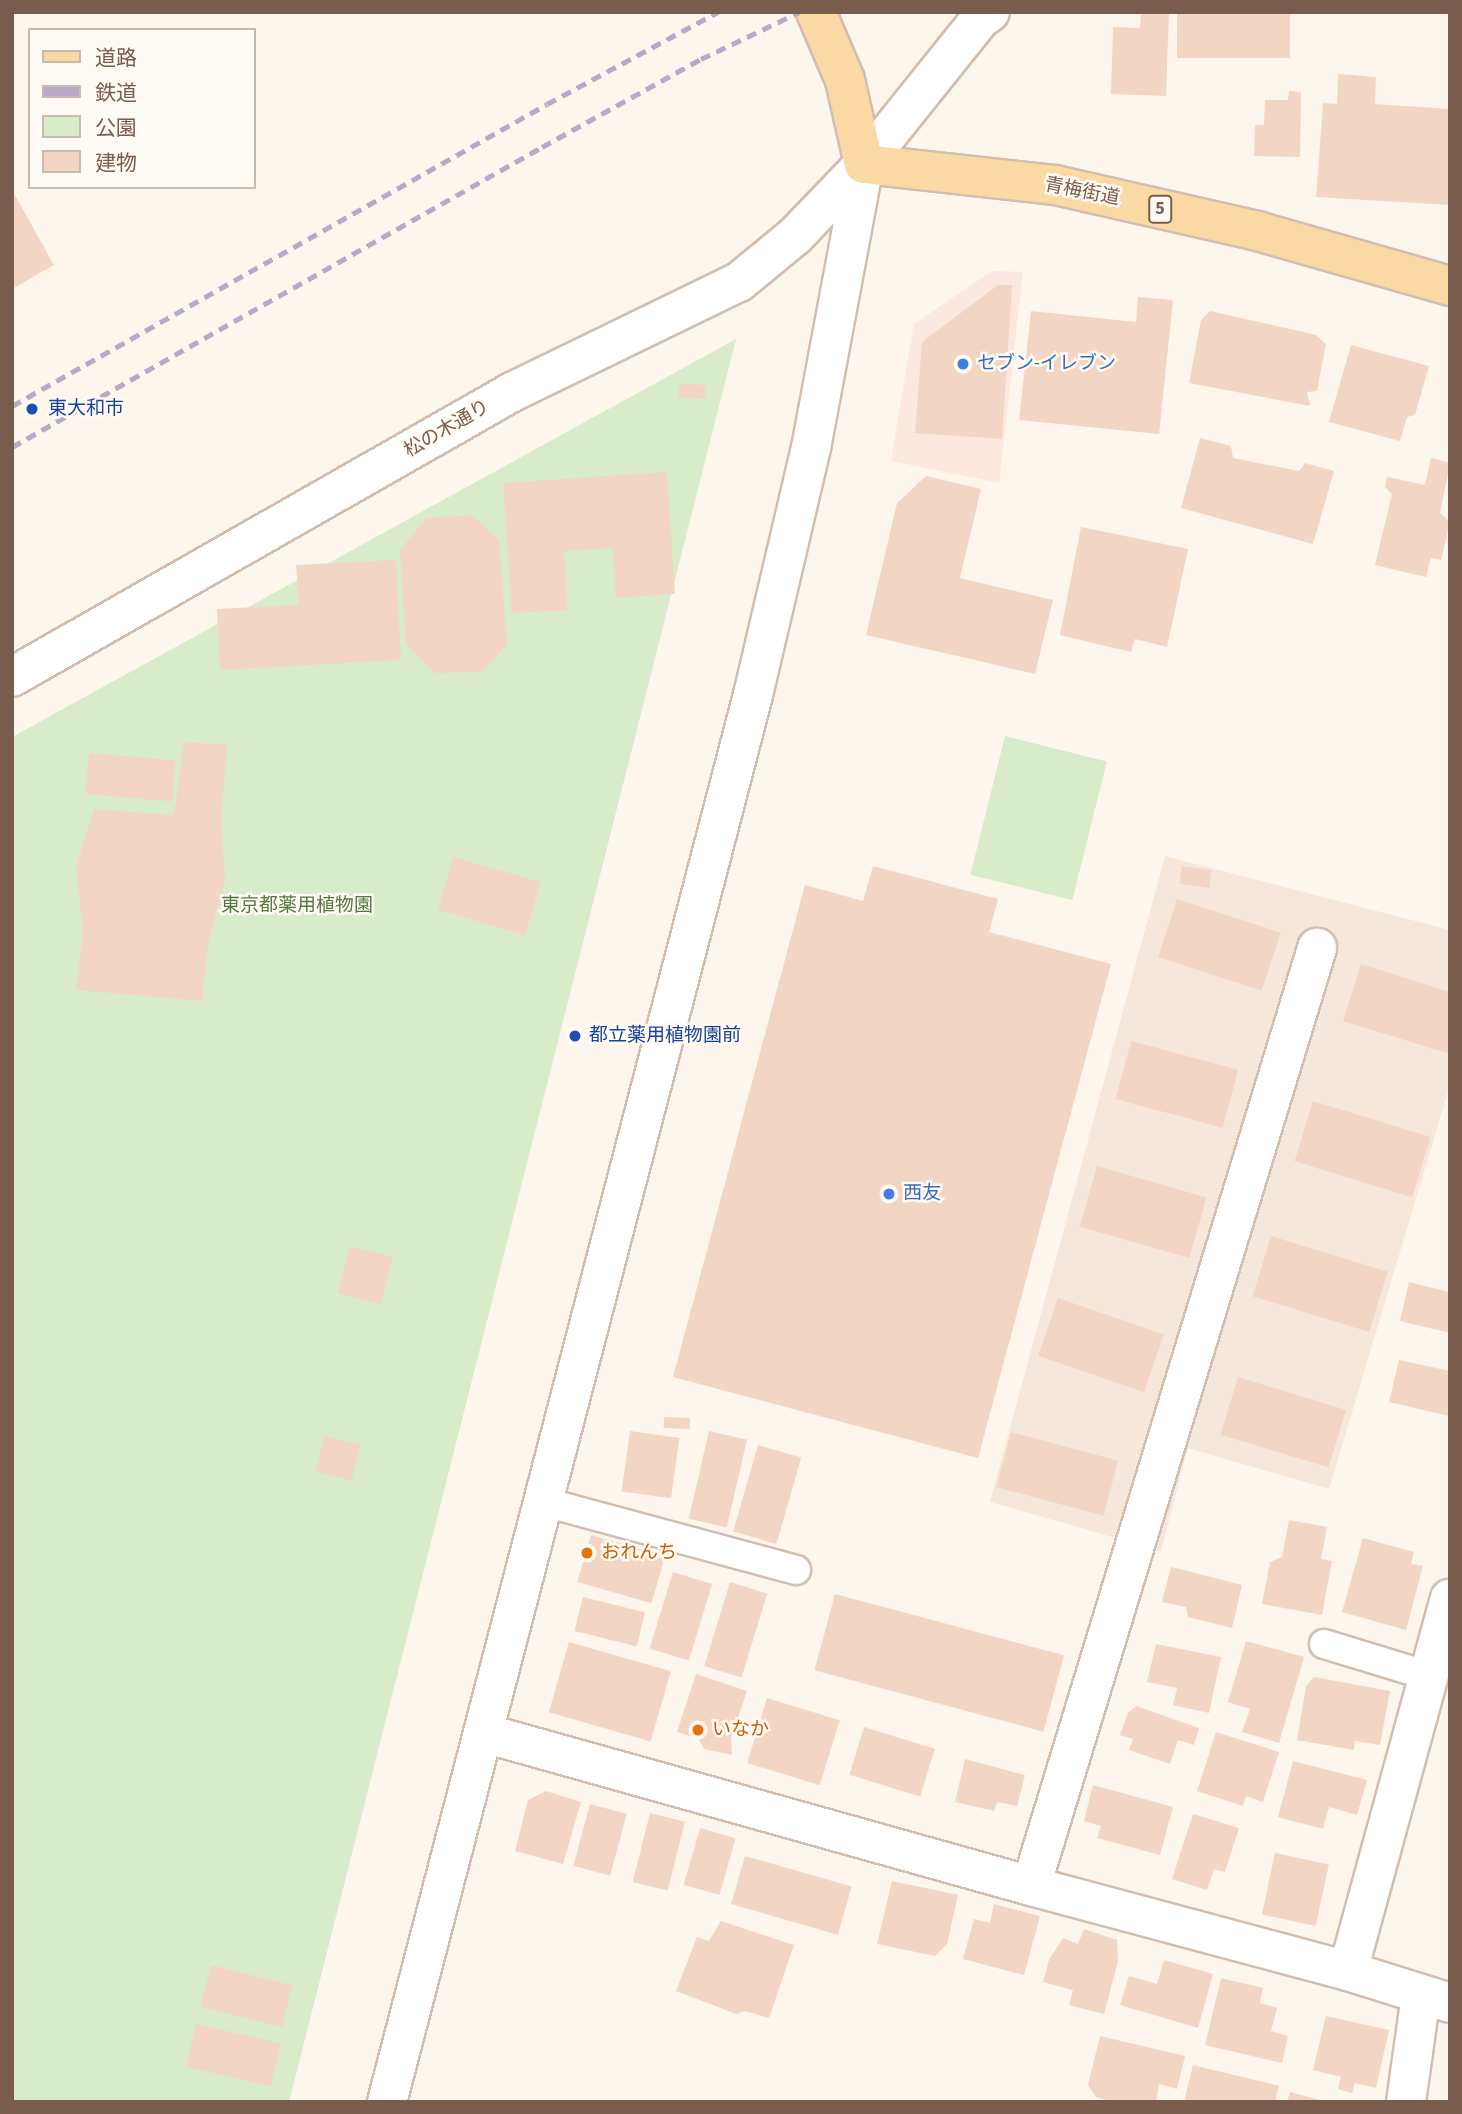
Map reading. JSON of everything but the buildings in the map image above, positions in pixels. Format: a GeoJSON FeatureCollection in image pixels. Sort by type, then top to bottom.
{"type":"FeatureCollection","features":[{"type":"Feature","properties":{"kind":"main road"},"geometry":{"type":"LineString","coordinates":[[816,12],[845,80],[864,164]]}},
{"type":"Feature","properties":{"kind":"main road","name":"青梅街道"},"geometry":{"type":"LineString","coordinates":[[864,164],[1055,185],[1257,231],[1450,286]]}},
{"type":"Feature","properties":{"kind":"street","name":"松の木通り"},"geometry":{"type":"LineString","coordinates":[[12,677],[512,391],[739,282],[795,236],[864,164],[981,19],[990,12]]}},
{"type":"Feature","properties":{"kind":"street"},"geometry":{"type":"LineString","coordinates":[[387,2102],[430,1926],[484,1733],[753,695],[811,448],[864,164]]}},
{"type":"Feature","properties":{"kind":"street"},"geometry":{"type":"LineString","coordinates":[[1031,1886],[1317,948]]}},
{"type":"Feature","properties":{"kind":"street"},"geometry":{"type":"LineString","coordinates":[[1348,1971],[1450,1599]]}},
{"type":"Feature","properties":{"kind":"street"},"geometry":{"type":"LineString","coordinates":[[484,1733],[1031,1886],[1348,1971],[1435,1999],[1406,2102]]}},
{"type":"Feature","properties":{"kind":"lane"},"geometry":{"type":"LineString","coordinates":[[544,1502],[796,1570]]}},
{"type":"Feature","properties":{"kind":"lane"},"geometry":{"type":"LineString","coordinates":[[1324,1643],[1429,1676]]}},
{"type":"Feature","properties":{"kind":"shaded area"},"geometry":{"type":"Polygon","coordinates":[[[992,271],[1023,272],[999,483],[891,461],[914,324],[992,271]]]}},
{"type":"Feature","properties":{"kind":"shaded area"},"geometry":{"type":"Polygon","coordinates":[[[1165,856],[1450,930],[1450,1085],[1329,1489],[1188,1448],[1161,1551],[990,1502],[1165,856]]]}},
{"type":"Feature","properties":{"kind":"green space","name":"東京都薬用植物園"},"geometry":{"type":"Polygon","coordinates":[[[736,339],[289,2102],[12,2102],[12,737],[736,339]]]}},
{"type":"Feature","properties":{"kind":"green space"},"geometry":{"type":"Polygon","coordinates":[[[1005,736],[1107,761],[1072,900],[970,875],[1005,736]]]}},
{"type":"Feature","properties":{"kind":"railway"},"geometry":{"type":"LineString","coordinates":[[12,406],[547,104],[718,12]]}},
{"type":"Feature","properties":{"kind":"railway"},"geometry":{"type":"LineString","coordinates":[[12,447],[701,59],[799,12]]}},
{"type":"Feature","properties":{"kind":"place","name":"セブン-イレブン"},"geometry":{"type":"Point","coordinates":[963,364]}},
{"type":"Feature","properties":{"kind":"place","name":"東大和市"},"geometry":{"type":"Point","coordinates":[32,409]}},
{"type":"Feature","properties":{"kind":"place","name":"都立薬用植物園前"},"geometry":{"type":"Point","coordinates":[575,1036]}},
{"type":"Feature","properties":{"kind":"place","name":"西友"},"geometry":{"type":"Point","coordinates":[889,1194]}},
{"type":"Feature","properties":{"kind":"place","name":"おれんち"},"geometry":{"type":"Point","coordinates":[587,1553]}},
{"type":"Feature","properties":{"kind":"place","name":"いなか"},"geometry":{"type":"Point","coordinates":[698,1730]}}]}
